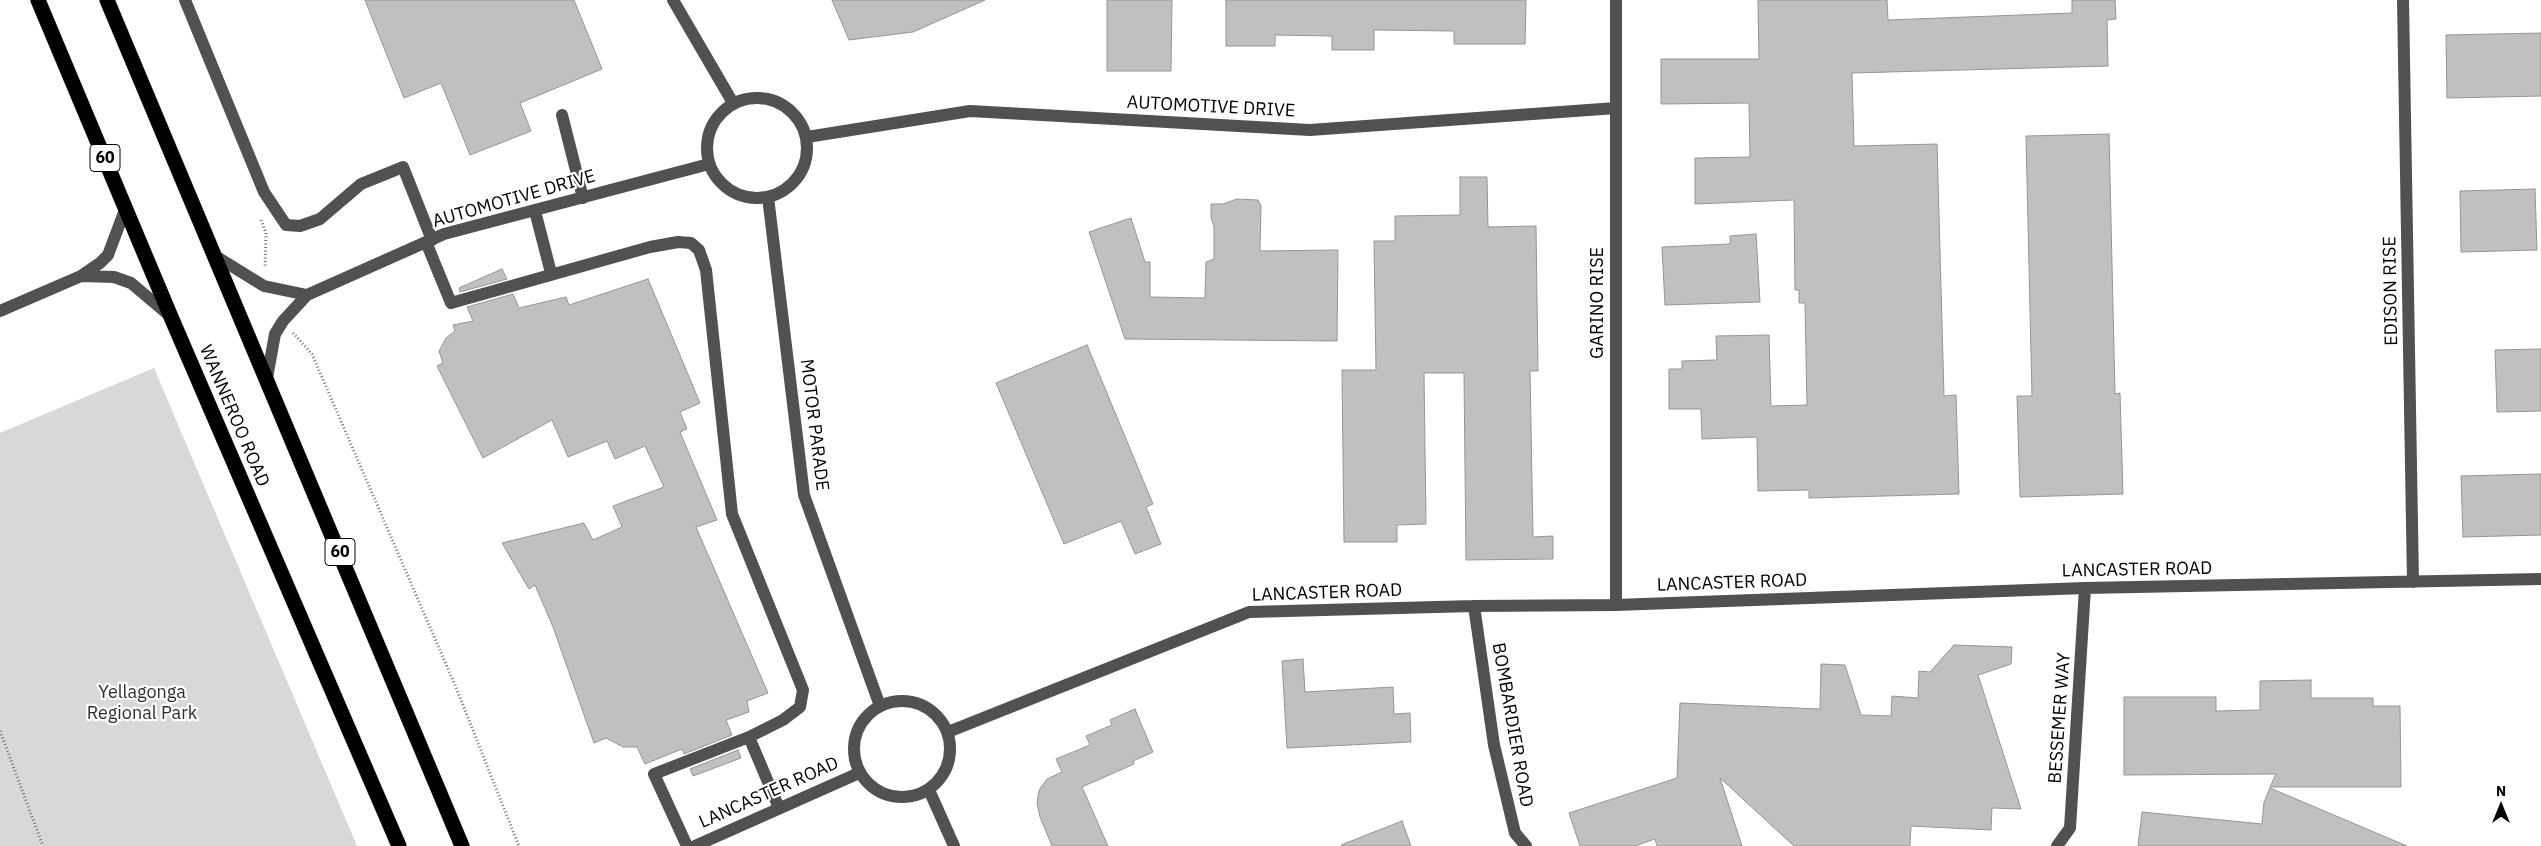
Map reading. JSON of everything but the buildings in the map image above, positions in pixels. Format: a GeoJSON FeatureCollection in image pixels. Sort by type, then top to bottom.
{"type":"FeatureCollection","features":[{"type":"Feature","properties":{"kind":"highway","name":"WANNEROO ROAD"},"geometry":{"type":"LineString","coordinates":[[38,0],[171,317],[399,846]]}},
{"type":"Feature","properties":{"kind":"highway","name":"60"},"geometry":{"type":"LineString","coordinates":[[107,0],[268,378],[462,846]]}},
{"type":"Feature","properties":{"kind":"street"},"geometry":{"type":"LineString","coordinates":[[186,0],[264,192],[286,226],[300,226],[320,219],[361,184],[403,167],[451,303],[650,246],[678,242],[692,243],[699,250],[706,270],[732,514],[803,690],[800,707],[783,720],[749,737],[654,774],[687,846]]}},
{"type":"Feature","properties":{"kind":"street"},"geometry":{"type":"LineString","coordinates":[[673,0],[733,103]]}},
{"type":"Feature","properties":{"kind":"street","name":"GARINO RISE"},"geometry":{"type":"LineString","coordinates":[[1616,0],[1616,605]]}},
{"type":"Feature","properties":{"kind":"street","name":"EDISON RISE"},"geometry":{"type":"LineString","coordinates":[[2403,0],[2413,582]]}},
{"type":"Feature","properties":{"kind":"street"},"geometry":{"type":"LineString","coordinates":[[751,97],[770,99],[787,106],[800,120],[807,137],[807,157],[800,175],[786,189],[768,197],[750,198],[732,192],[718,180],[709,164],[706,146],[710,129],[719,114],[733,103],[751,97]]}},
{"type":"Feature","properties":{"kind":"street","name":"AUTOMOTIVE DRIVE"},"geometry":{"type":"LineString","coordinates":[[807,137],[970,111],[1310,130],[1616,108]]}},
{"type":"Feature","properties":{"kind":"street"},"geometry":{"type":"LineString","coordinates":[[562,115],[583,198]]}},
{"type":"Feature","properties":{"kind":"street","name":"AUTOMOTIVE DRIVE"},"geometry":{"type":"LineString","coordinates":[[268,378],[275,334],[283,321],[307,295],[444,234],[709,164]]}},
{"type":"Feature","properties":{"kind":"street","name":"MOTOR PARADE"},"geometry":{"type":"LineString","coordinates":[[768,197],[804,495],[880,706]]}},
{"type":"Feature","properties":{"kind":"street"},"geometry":{"type":"LineString","coordinates":[[0,311],[80,276],[108,255],[126,207]]}},
{"type":"Feature","properties":{"kind":"street"},"geometry":{"type":"LineString","coordinates":[[535,211],[551,273]]}},
{"type":"Feature","properties":{"kind":"street"},"geometry":{"type":"LineString","coordinates":[[217,257],[264,286],[307,295]]}},
{"type":"Feature","properties":{"kind":"street"},"geometry":{"type":"LineString","coordinates":[[80,276],[114,277],[131,283],[171,317]]}},
{"type":"Feature","properties":{"kind":"street","name":"LANCASTER ROAD"},"geometry":{"type":"LineString","coordinates":[[948,732],[1249,612],[1474,606],[1616,605],[2086,588],[2541,579]]}},
{"type":"Feature","properties":{"kind":"street","name":"BESSEMER WAY"},"geometry":{"type":"LineString","coordinates":[[2057,846],[2070,828],[2086,588]]}},
{"type":"Feature","properties":{"kind":"street","name":"BOMBARDIER ROAD"},"geometry":{"type":"LineString","coordinates":[[1474,606],[1494,745],[1515,833],[1526,846]]}},
{"type":"Feature","properties":{"kind":"street"},"geometry":{"type":"LineString","coordinates":[[895,701],[903,701],[927,707],[939,718],[948,732],[950,748],[948,764],[940,779],[929,790],[914,796],[898,798],[876,790],[859,773],[853,758],[853,742],[858,727],[867,715],[880,706],[895,701]]}},
{"type":"Feature","properties":{"kind":"street"},"geometry":{"type":"LineString","coordinates":[[749,737],[780,808]]}},
{"type":"Feature","properties":{"kind":"street","name":"LANCASTER ROAD"},"geometry":{"type":"LineString","coordinates":[[694,846],[859,773]]}},
{"type":"Feature","properties":{"kind":"street"},"geometry":{"type":"LineString","coordinates":[[929,790],[954,846]]}},
{"type":"Feature","properties":{"kind":"path"},"geometry":{"type":"LineString","coordinates":[[259,215],[266,233],[264,286]]}},
{"type":"Feature","properties":{"kind":"path"},"geometry":{"type":"LineString","coordinates":[[283,321],[312,354],[455,685],[519,846]]}},
{"type":"Feature","properties":{"kind":"path"},"geometry":{"type":"LineString","coordinates":[[0,731],[43,846]]}},
{"type":"Feature","properties":{"kind":"green space","name":"Yellagonga Regional Park"},"geometry":{"type":"Polygon","coordinates":[[[154,368],[357,846],[0,846],[0,433],[154,368]]]}}]}
